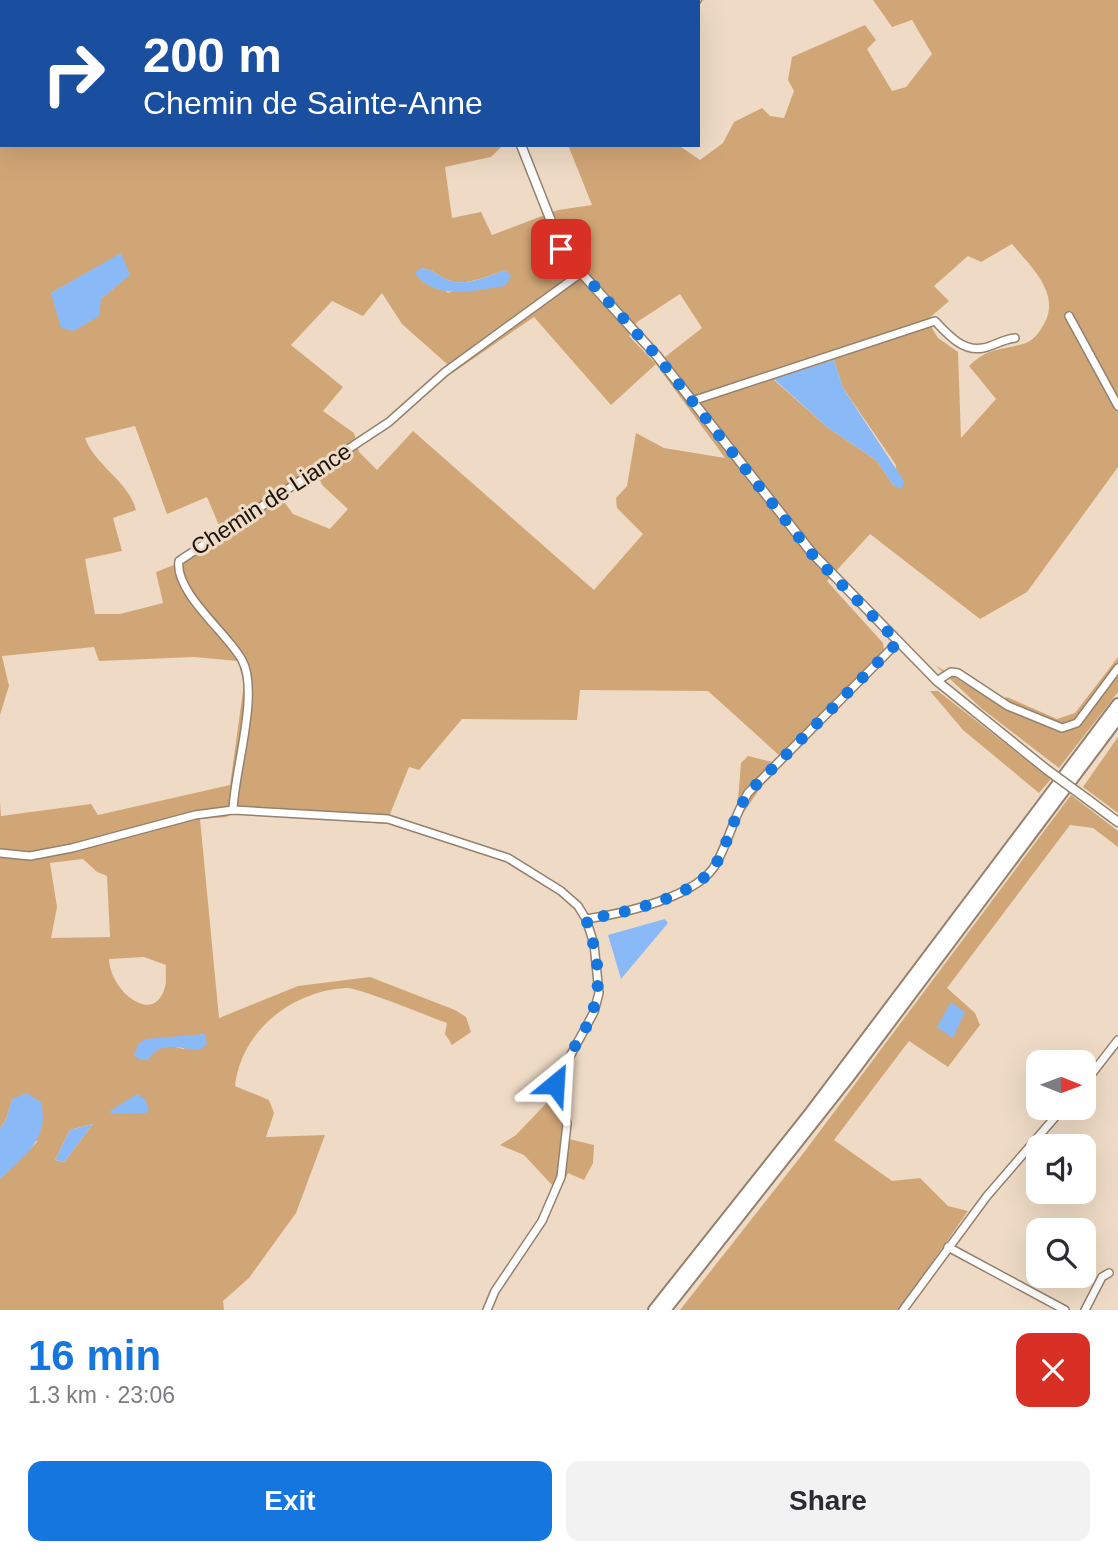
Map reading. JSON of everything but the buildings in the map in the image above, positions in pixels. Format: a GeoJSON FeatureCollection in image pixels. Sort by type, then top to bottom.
{"type":"FeatureCollection","features":[{"type":"Feature","properties":{"kind":"highway"},"geometry":{"type":"LineString","coordinates":[[654,1310],[804,1121],[1118,704]]}},
{"type":"Feature","properties":{"kind":"highway"},"geometry":{"type":"LineString","coordinates":[[665,1310],[820,1115],[1118,718]]}},
{"type":"Feature","properties":{"kind":"street"},"geometry":{"type":"LineString","coordinates":[[522,147],[558,244],[657,356],[812,554],[937,681],[1046,769],[1118,822]]}},
{"type":"Feature","properties":{"kind":"street","name":"Chemin de Liance"},"geometry":{"type":"LineString","coordinates":[[233,810],[234,781],[248,708],[246,672],[243,661],[183,581],[179,561],[389,422],[445,372],[581,273]]}},
{"type":"Feature","properties":{"kind":"street"},"geometry":{"type":"LineString","coordinates":[[1069,316],[1118,406]]}},
{"type":"Feature","properties":{"kind":"street"},"geometry":{"type":"LineString","coordinates":[[692,401],[935,321],[953,340],[969,346],[983,348],[998,340],[1016,338]]}},
{"type":"Feature","properties":{"kind":"street"},"geometry":{"type":"LineString","coordinates":[[586,919],[647,907],[711,871],[735,814],[748,793],[898,642]]}},
{"type":"Feature","properties":{"kind":"street"},"geometry":{"type":"LineString","coordinates":[[937,681],[951,672],[958,673],[1008,706],[1062,728],[1077,723],[1118,668]]}},
{"type":"Feature","properties":{"kind":"street"},"geometry":{"type":"LineString","coordinates":[[0,853],[30,856],[72,848],[195,815],[233,810],[388,819],[404,822],[522,864],[561,891],[586,919],[594,944],[599,993],[594,1012],[555,1084],[567,1124],[561,1177],[542,1221],[495,1291],[487,1310]]}},
{"type":"Feature","properties":{"kind":"street"},"geometry":{"type":"LineString","coordinates":[[1096,1068],[1118,1040]]}},
{"type":"Feature","properties":{"kind":"street"},"geometry":{"type":"LineString","coordinates":[[903,1310],[948,1247],[1053,1120]]}},
{"type":"Feature","properties":{"kind":"street"},"geometry":{"type":"LineString","coordinates":[[948,1247],[1065,1310]]}},
{"type":"Feature","properties":{"kind":"street"},"geometry":{"type":"LineString","coordinates":[[1085,1310],[1102,1277],[1110,1273]]}},
{"type":"Feature","properties":{"kind":"shaded area"},"geometry":{"type":"Polygon","coordinates":[[[873,0],[1118,0],[1118,467],[1027,592],[980,619],[870,534],[827,581],[883,643],[885,657],[767,778],[740,818],[738,800],[741,763],[748,756],[772,762],[779,755],[708,691],[580,690],[577,720],[462,719],[419,770],[409,767],[386,824],[229,813],[227,817],[200,819],[219,1018],[298,986],[370,977],[455,1010],[466,1017],[471,1032],[452,1045],[445,1034],[447,1023],[379,997],[346,988],[307,997],[289,1006],[259,1032],[247,1048],[239,1066],[235,1086],[269,1100],[274,1113],[266,1137],[325,1135],[296,1213],[249,1278],[223,1301],[224,1310],[0,1310],[0,1179],[37,1142],[12,1099],[0,1129],[0,802],[1,816],[91,804],[98,815],[230,785],[244,684],[238,661],[194,657],[99,661],[94,647],[2,656],[9,686],[0,715],[0,147],[501,147],[491,157],[445,167],[452,218],[481,212],[492,235],[558,210],[592,205],[569,147],[681,147],[700,160],[723,143],[734,122],[762,108],[770,116],[784,118],[794,91],[788,80],[792,57],[865,25],[876,40],[867,49],[892,91],[906,87],[932,54],[912,20],[892,27],[873,0]],[[1012,244],[981,262],[968,256],[934,286],[949,301],[927,320],[938,338],[958,352],[961,438],[996,399],[969,366],[991,352],[1028,342],[1040,330],[1049,311],[1049,300],[1041,280],[1012,244]],[[121,254],[51,293],[101,299],[129,275],[121,254]],[[421,268],[448,293],[506,270],[471,281],[457,282],[421,268]],[[382,293],[363,316],[332,301],[291,345],[343,387],[323,411],[354,433],[359,452],[377,470],[413,431],[594,590],[643,534],[617,508],[616,498],[627,486],[636,433],[664,448],[725,458],[656,364],[611,405],[534,317],[448,376],[447,364],[402,324],[382,293]],[[680,294],[637,322],[629,336],[656,364],[702,328],[680,294]],[[834,360],[774,380],[827,427],[876,460],[894,486],[896,465],[843,388],[834,360]],[[135,426],[85,438],[90,448],[126,490],[136,510],[113,518],[122,551],[85,559],[95,614],[120,614],[163,603],[156,572],[184,561],[223,535],[207,497],[167,514],[135,426]],[[315,467],[277,492],[293,514],[330,529],[348,509],[322,485],[315,467]],[[83,859],[50,863],[57,907],[51,938],[110,937],[107,876],[97,872],[83,859]],[[144,957],[109,959],[117,982],[133,1000],[152,1004],[159,999],[165,987],[166,965],[144,957]],[[205,1034],[190,1036],[168,1045],[183,1049],[205,1034]],[[93,1124],[70,1130],[55,1160],[64,1162],[93,1124]]]}},
{"type":"Feature","properties":{"kind":"shaded area"},"geometry":{"type":"Polygon","coordinates":[[[1118,657],[1118,692],[1059,768],[981,708],[935,665],[995,702],[1007,697],[1057,719],[1075,713],[1118,657]]]}},
{"type":"Feature","properties":{"kind":"shaded area"},"geometry":{"type":"Polygon","coordinates":[[[930,691],[938,691],[1051,779],[1039,793],[963,730],[930,691]]]}},
{"type":"Feature","properties":{"kind":"shaded area"},"geometry":{"type":"Polygon","coordinates":[[[1118,737],[1118,813],[1083,787],[1118,737]]]}},
{"type":"Feature","properties":{"kind":"shaded area"},"geometry":{"type":"Polygon","coordinates":[[[1071,795],[1118,831],[1118,847],[1093,828],[1070,825],[947,988],[975,1013],[980,1025],[948,1067],[909,1041],[834,1140],[892,1181],[920,1178],[948,1206],[968,1211],[899,1310],[680,1310],[802,1155],[1071,795]]]}},
{"type":"Feature","properties":{"kind":"shaded area"},"geometry":{"type":"Polygon","coordinates":[[[555,1094],[568,1119],[569,1139],[594,1145],[593,1163],[584,1180],[568,1173],[561,1188],[552,1185],[524,1155],[500,1145],[516,1135],[555,1094]]]}},
{"type":"Feature","properties":{"kind":"water"},"geometry":{"type":"Polygon","coordinates":[[[121,253],[130,275],[101,299],[99,316],[74,331],[61,328],[51,293],[121,253]]]}},
{"type":"Feature","properties":{"kind":"water"},"geometry":{"type":"Polygon","coordinates":[[[421,268],[458,282],[479,279],[506,270],[511,277],[505,286],[445,291],[424,282],[415,273],[421,268]]]}},
{"type":"Feature","properties":{"kind":"water"},"geometry":{"type":"Polygon","coordinates":[[[834,360],[843,388],[904,481],[902,489],[894,486],[876,460],[827,427],[774,379],[834,360]]]}},
{"type":"Feature","properties":{"kind":"water"},"geometry":{"type":"Polygon","coordinates":[[[665,919],[668,923],[621,979],[608,935],[665,919]]]}},
{"type":"Feature","properties":{"kind":"water"},"geometry":{"type":"Polygon","coordinates":[[[951,1002],[965,1012],[953,1038],[937,1027],[951,1002]]]}},
{"type":"Feature","properties":{"kind":"water"},"geometry":{"type":"Polygon","coordinates":[[[205,1034],[207,1044],[200,1050],[165,1048],[148,1060],[140,1060],[134,1055],[139,1043],[146,1039],[205,1034]]]}},
{"type":"Feature","properties":{"kind":"water"},"geometry":{"type":"Polygon","coordinates":[[[27,1093],[41,1102],[43,1115],[39,1136],[26,1154],[0,1179],[0,1129],[12,1099],[27,1093]]]}},
{"type":"Feature","properties":{"kind":"water"},"geometry":{"type":"Polygon","coordinates":[[[137,1094],[145,1099],[149,1110],[146,1113],[111,1114],[110,1111],[137,1094]]]}},
{"type":"Feature","properties":{"kind":"water"},"geometry":{"type":"Polygon","coordinates":[[[93,1124],[64,1162],[55,1160],[70,1130],[93,1124]]]}},
{"type":"Feature","properties":{"kind":"route"},"geometry":{"type":"LineString","coordinates":[[555,1084],[557,1075],[594,1012],[599,993],[594,944],[586,919],[647,907],[703,878],[711,871],[717,863],[735,814],[748,793],[898,642],[812,554],[657,356],[561,249]]}}]}
